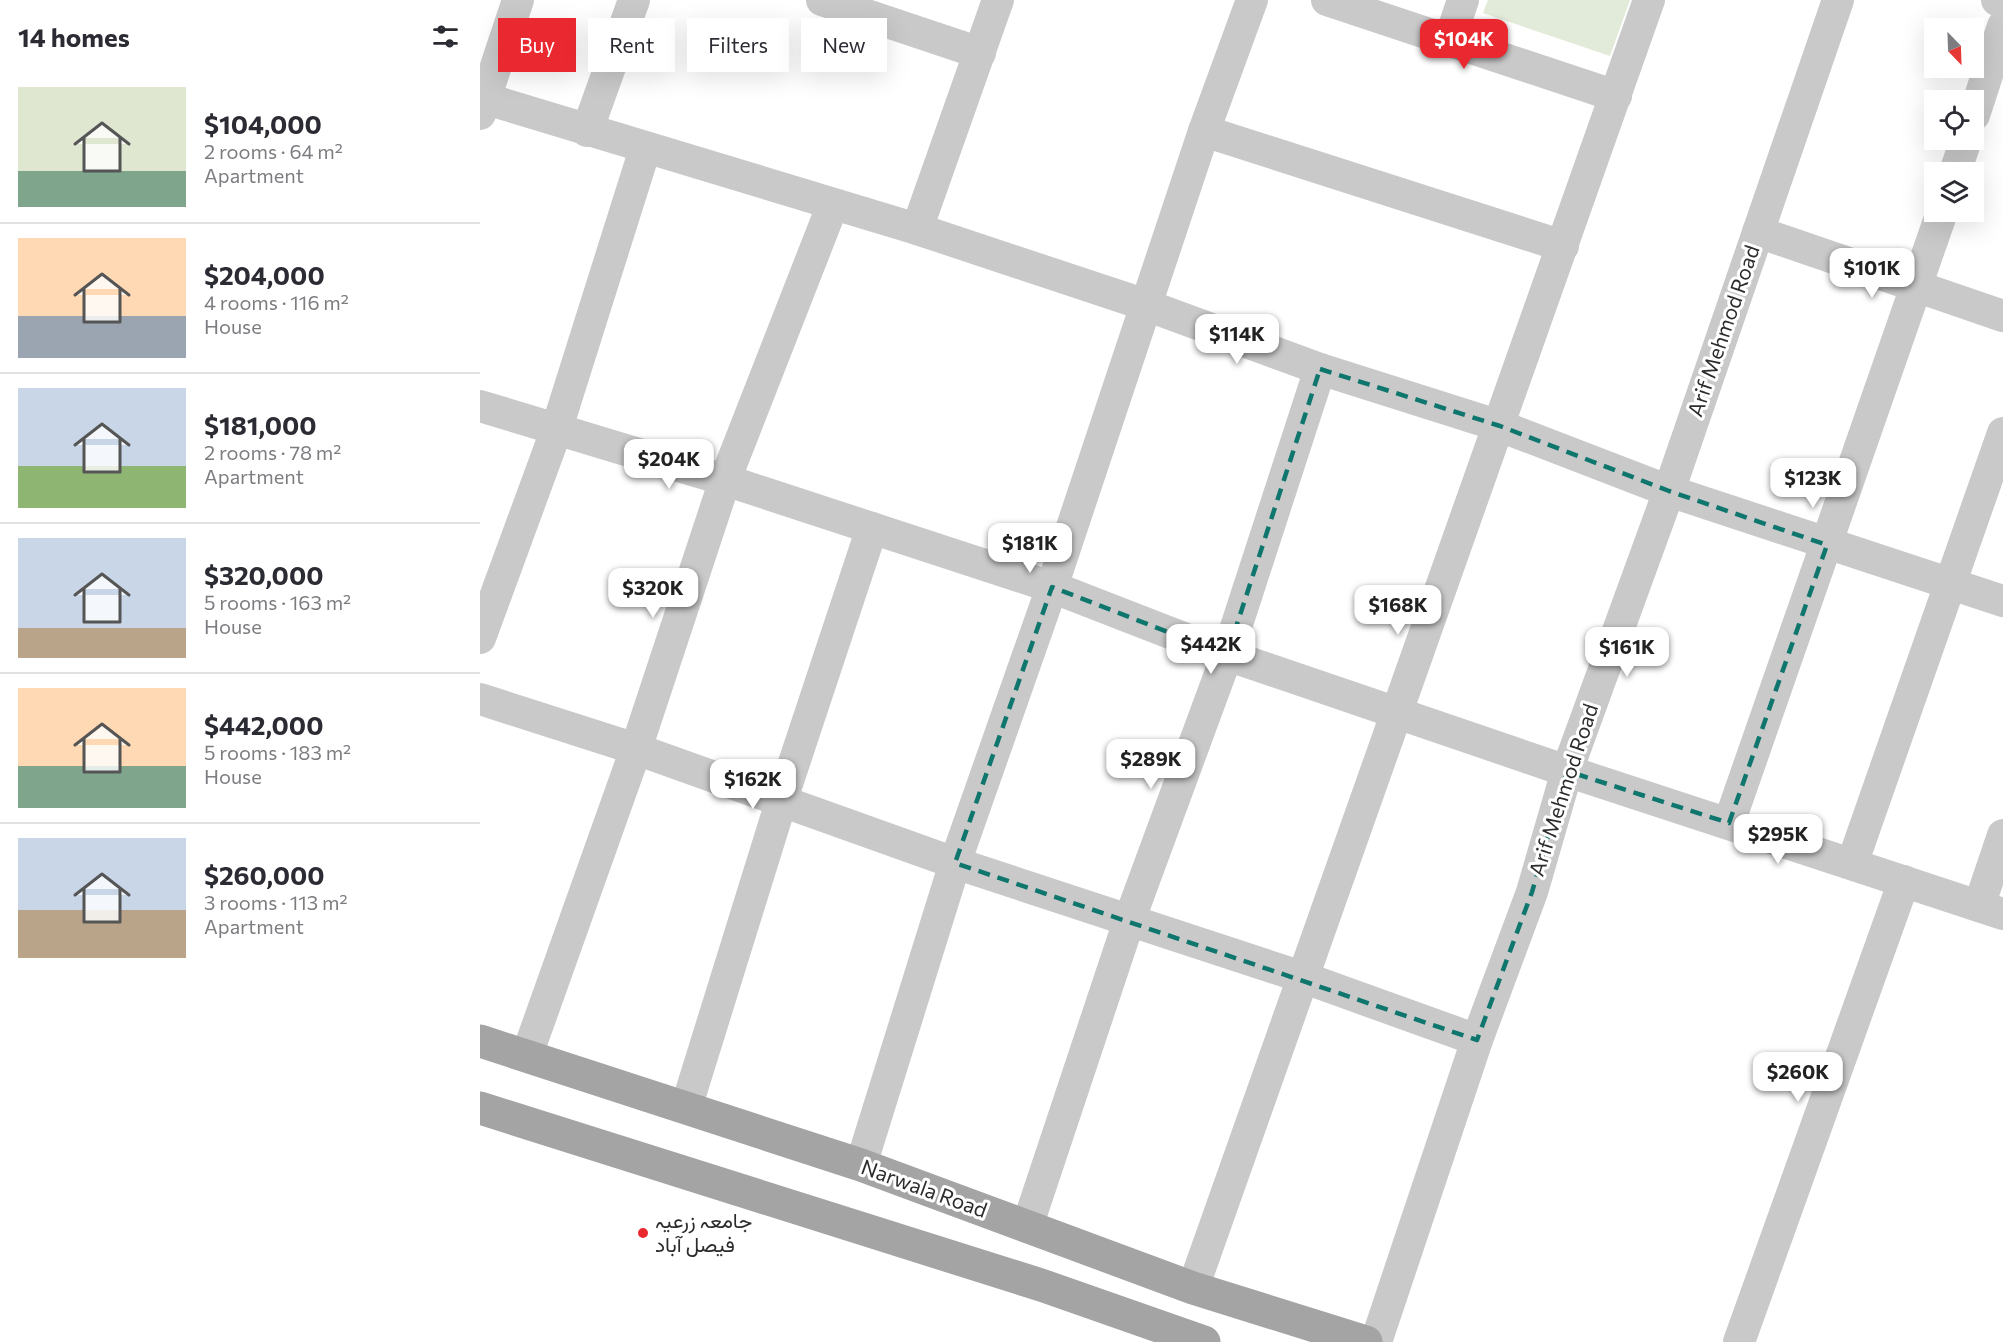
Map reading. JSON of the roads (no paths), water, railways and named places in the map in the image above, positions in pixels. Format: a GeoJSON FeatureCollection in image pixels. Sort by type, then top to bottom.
{"type":"FeatureCollection","features":[{"type":"Feature","properties":{"kind":"main road","name":"Narwala Road"},"geometry":{"type":"LineString","coordinates":[[480,1041],[861,1166],[1193,1288],[1366,1342]]}},
{"type":"Feature","properties":{"kind":"main road"},"geometry":{"type":"LineString","coordinates":[[480,1108],[1041,1285],[1204,1342]]}},
{"type":"Feature","properties":{"kind":"street"},"geometry":{"type":"LineString","coordinates":[[518,0],[482,104],[587,131],[917,229],[1146,305],[1320,369],[1500,426],[1669,491],[1827,545],[2003,601]]}},
{"type":"Feature","properties":{"kind":"street"},"geometry":{"type":"LineString","coordinates":[[587,131],[634,0]]}},
{"type":"Feature","properties":{"kind":"street"},"geometry":{"type":"LineString","coordinates":[[822,0],[980,53]]}},
{"type":"Feature","properties":{"kind":"street"},"geometry":{"type":"LineString","coordinates":[[917,229],[998,0]]}},
{"type":"Feature","properties":{"kind":"street"},"geometry":{"type":"LineString","coordinates":[[861,1166],[955,863],[1052,587],[1204,131],[1252,0]]}},
{"type":"Feature","properties":{"kind":"street"},"geometry":{"type":"LineString","coordinates":[[1326,0],[1450,39],[1616,96]]}},
{"type":"Feature","properties":{"kind":"street"},"geometry":{"type":"LineString","coordinates":[[1450,39],[1463,0]]}},
{"type":"Feature","properties":{"kind":"street"},"geometry":{"type":"LineString","coordinates":[[1193,1288],[1650,0]]}},
{"type":"Feature","properties":{"kind":"street","name":"Arif Mehmod Road"},"geometry":{"type":"LineString","coordinates":[[1376,1342],[1476,1041],[1532,892],[1567,771],[1669,491],[1838,0]]}},
{"type":"Feature","properties":{"kind":"street"},"geometry":{"type":"LineString","coordinates":[[1996,0],[2003,2]]}},
{"type":"Feature","properties":{"kind":"street"},"geometry":{"type":"LineString","coordinates":[[1982,90],[2003,26]]}},
{"type":"Feature","properties":{"kind":"street"},"geometry":{"type":"LineString","coordinates":[[1204,131],[1563,246]]}},
{"type":"Feature","properties":{"kind":"street"},"geometry":{"type":"LineString","coordinates":[[480,638],[556,431],[645,148]]}},
{"type":"Feature","properties":{"kind":"street"},"geometry":{"type":"LineString","coordinates":[[527,1055],[636,749],[725,480],[833,204]]}},
{"type":"Feature","properties":{"kind":"street"},"geometry":{"type":"LineString","coordinates":[[1729,823],[1939,222]]}},
{"type":"Feature","properties":{"kind":"street"},"geometry":{"type":"LineString","coordinates":[[1758,232],[1917,289],[2003,316]]}},
{"type":"Feature","properties":{"kind":"street"},"geometry":{"type":"LineString","coordinates":[[1027,1227],[1129,921],[1227,655],[1320,369]]}},
{"type":"Feature","properties":{"kind":"street"},"geometry":{"type":"LineString","coordinates":[[480,406],[556,431],[725,480],[1052,587],[1227,655],[1567,771],[1991,910],[2003,835]]}},
{"type":"Feature","properties":{"kind":"street"},"geometry":{"type":"LineString","coordinates":[[1852,864],[1948,583],[2003,433]]}},
{"type":"Feature","properties":{"kind":"street"},"geometry":{"type":"LineString","coordinates":[[686,1108],[782,800],[872,528]]}},
{"type":"Feature","properties":{"kind":"street"},"geometry":{"type":"LineString","coordinates":[[480,699],[636,749],[955,863],[1302,977],[1476,1041]]}},
{"type":"Feature","properties":{"kind":"street"},"geometry":{"type":"LineString","coordinates":[[1739,1342],[1904,881]]}},
{"type":"Feature","properties":{"kind":"place","name":"جامعہ زرعیہ فیصل آباد"},"geometry":{"type":"Point","coordinates":[643,1233]}}]}
